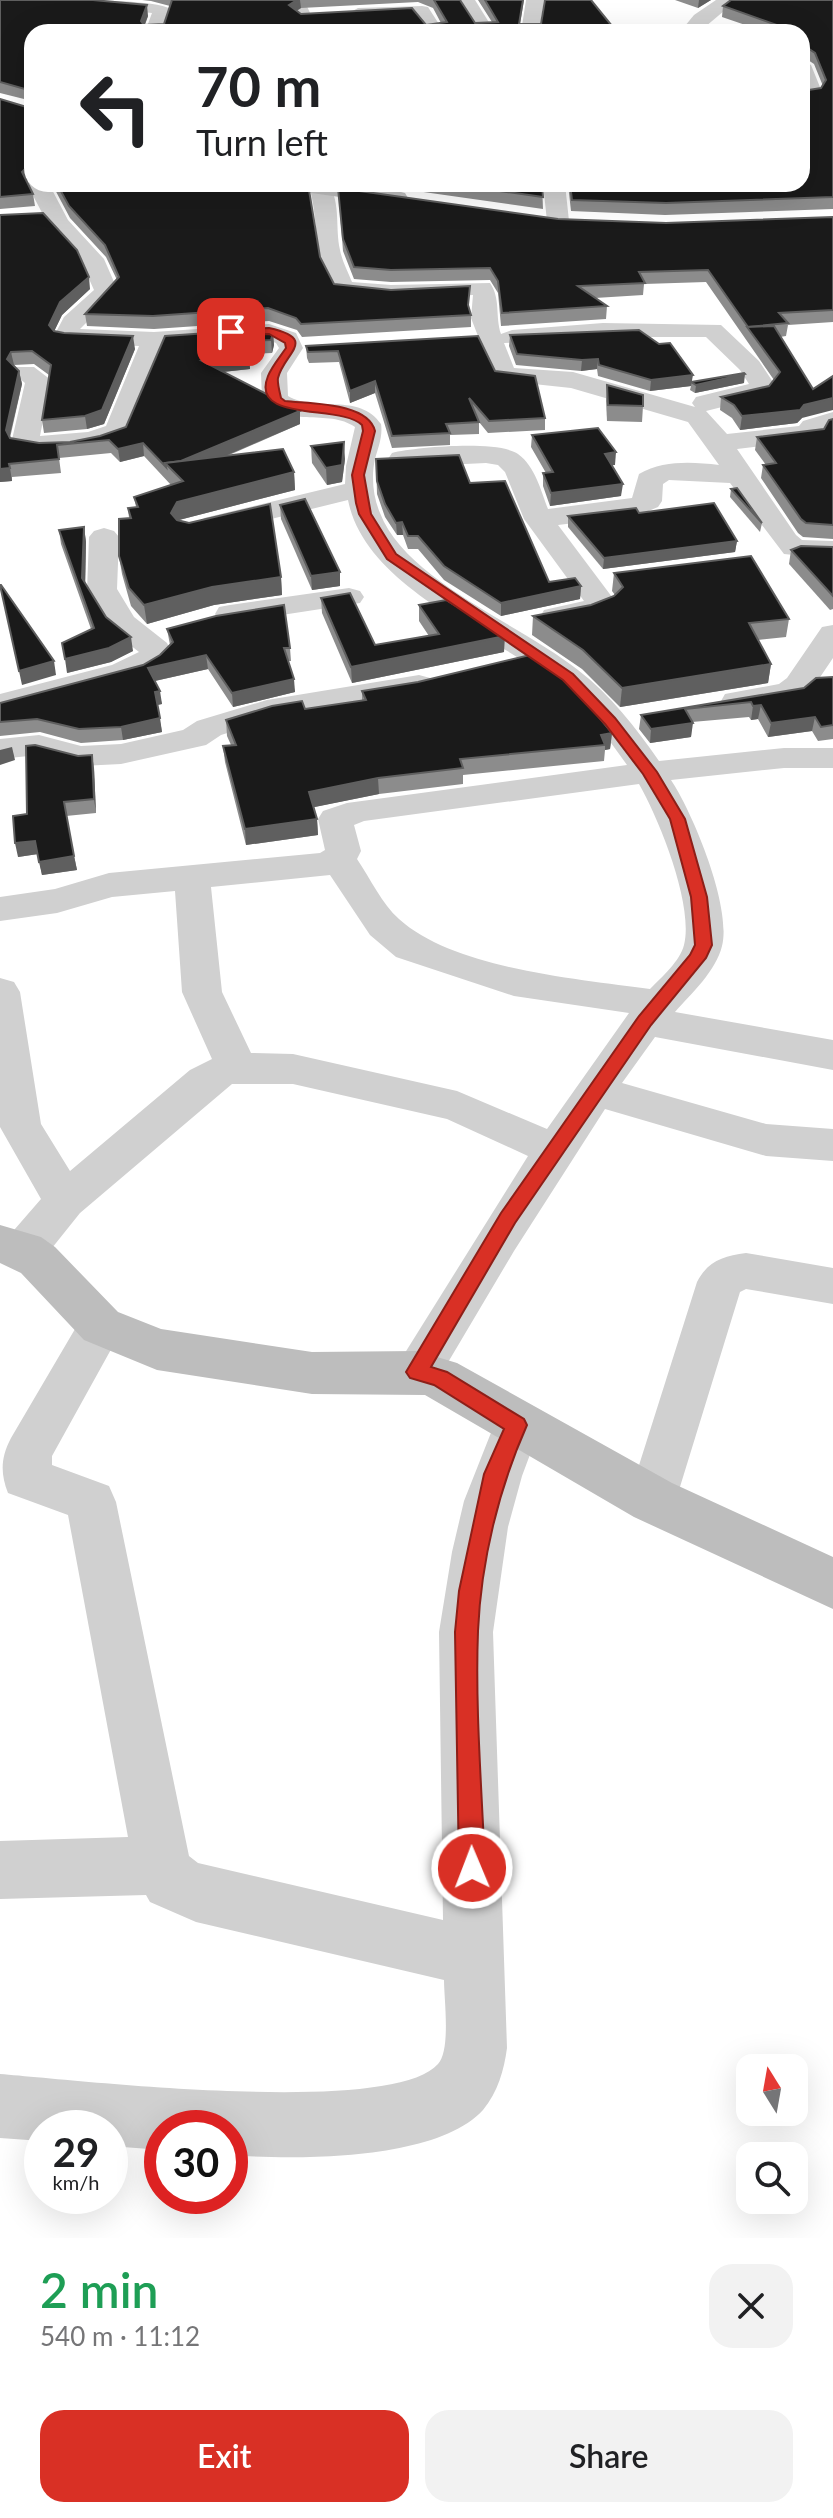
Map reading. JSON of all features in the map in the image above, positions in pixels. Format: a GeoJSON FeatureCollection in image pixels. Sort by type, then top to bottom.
{"type":"FeatureCollection","features":[{"type":"Feature","properties":{"kind":"street"},"geometry":{"type":"LineString","coordinates":[[73,0],[162,9],[157,24]]}},
{"type":"Feature","properties":{"kind":"street"},"geometry":{"type":"LineString","coordinates":[[466,0],[481,24]]}},
{"type":"Feature","properties":{"kind":"street"},"geometry":{"type":"LineString","coordinates":[[531,24],[535,0]]}},
{"type":"Feature","properties":{"kind":"street"},"geometry":{"type":"LineString","coordinates":[[696,24],[728,0]]}},
{"type":"Feature","properties":{"kind":"street"},"geometry":{"type":"LineString","coordinates":[[302,16],[422,11],[430,24]]}},
{"type":"Feature","properties":{"kind":"street"},"geometry":{"type":"LineString","coordinates":[[12,373],[37,368],[66,336],[75,318],[99,301],[106,291],[92,259],[40,216],[38,192]]}},
{"type":"Feature","properties":{"kind":"street"},"geometry":{"type":"LineString","coordinates":[[313,192],[327,213],[328,250],[343,288],[391,292],[482,288],[486,298],[483,318],[502,371],[509,377],[573,380],[697,416],[720,443],[738,475],[794,548]]}},
{"type":"Feature","properties":{"kind":"street"},"geometry":{"type":"LineString","coordinates":[[355,192],[425,201]]}},
{"type":"Feature","properties":{"kind":"street"},"geometry":{"type":"LineString","coordinates":[[555,192],[558,221]]}},
{"type":"Feature","properties":{"kind":"street"},"geometry":{"type":"LineString","coordinates":[[528,216],[585,222]]}},
{"type":"Feature","properties":{"kind":"street"},"geometry":{"type":"LineString","coordinates":[[459,340],[603,330],[712,330],[750,366],[762,385],[757,391],[678,408]]}},
{"type":"Feature","properties":{"kind":"street"},"geometry":{"type":"LineString","coordinates":[[66,336],[154,339],[269,331],[306,348],[274,373],[275,399],[294,408],[339,410],[362,418],[369,431],[361,475],[365,514],[392,557],[625,718],[683,834],[699,897],[704,945],[697,958],[652,1012],[508,1218],[417,1372]]}},
{"type":"Feature","properties":{"kind":"street"},"geometry":{"type":"LineString","coordinates":[[12,373],[38,380],[25,444],[108,437],[120,428],[130,395],[154,339]]}},
{"type":"Feature","properties":{"kind":"street"},"geometry":{"type":"LineString","coordinates":[[720,443],[812,433],[812,427],[833,420]]}},
{"type":"Feature","properties":{"kind":"street"},"geometry":{"type":"LineString","coordinates":[[190,529],[361,475],[486,455],[507,458],[518,469],[538,519],[602,581],[603,605],[597,609],[494,629]]}},
{"type":"Feature","properties":{"kind":"street"},"geometry":{"type":"LineString","coordinates":[[538,519],[639,506],[648,501],[649,480],[653,476],[677,473],[738,475]]}},
{"type":"Feature","properties":{"kind":"street"},"geometry":{"type":"LineString","coordinates":[[0,704],[141,665],[156,650],[155,634],[121,622],[111,599],[102,591],[104,537]]}},
{"type":"Feature","properties":{"kind":"street"},"geometry":{"type":"LineString","coordinates":[[765,560],[794,548],[833,550]]}},
{"type":"Feature","properties":{"kind":"street"},"geometry":{"type":"LineString","coordinates":[[199,621],[349,597]]}},
{"type":"Feature","properties":{"kind":"street"},"geometry":{"type":"LineString","coordinates":[[700,706],[789,692],[799,685],[833,634]]}},
{"type":"Feature","properties":{"kind":"street"},"geometry":{"type":"LineString","coordinates":[[495,667],[536,657]]}},
{"type":"Feature","properties":{"kind":"street"},"geometry":{"type":"LineString","coordinates":[[0,749],[39,745],[81,756],[121,754],[194,738],[209,728],[267,710],[453,677]]}},
{"type":"Feature","properties":{"kind":"street"},"geometry":{"type":"LineString","coordinates":[[339,860],[344,848],[335,830],[336,819],[344,814],[650,772],[784,758],[833,758]]}},
{"type":"Feature","properties":{"kind":"street"},"geometry":{"type":"LineString","coordinates":[[0,909],[57,901],[109,885],[326,864],[339,860]]}},
{"type":"Feature","properties":{"kind":"street"},"geometry":{"type":"LineString","coordinates":[[339,860],[383,926],[410,948],[514,983],[833,1055]]}},
{"type":"Feature","properties":{"kind":"street"},"geometry":{"type":"LineString","coordinates":[[192,878],[202,992],[237,1068]]}},
{"type":"Feature","properties":{"kind":"street"},"geometry":{"type":"LineString","coordinates":[[0,992],[20,1125],[65,1201]]}},
{"type":"Feature","properties":{"kind":"street"},"geometry":{"type":"LineString","coordinates":[[556,1151],[457,1106],[428,1097],[293,1069],[237,1068],[221,1071],[205,1081],[12,1247],[101,1326],[157,1349],[312,1373],[417,1372],[439,1378],[653,1500],[833,1584]]}},
{"type":"Feature","properties":{"kind":"street"},"geometry":{"type":"LineString","coordinates":[[597,1091],[766,1140],[833,1145]]}},
{"type":"Feature","properties":{"kind":"street"},"geometry":{"type":"LineString","coordinates":[[653,1500],[720,1282],[731,1273],[746,1271],[833,1286]]}},
{"type":"Feature","properties":{"kind":"street"},"geometry":{"type":"LineString","coordinates":[[101,1326],[13,1476],[91,1502],[162,1865],[171,1881],[196,1892],[474,1957]]}},
{"type":"Feature","properties":{"kind":"street"},"geometry":{"type":"LineString","coordinates":[[0,2106],[284,2127],[402,2116],[432,2108],[459,2089],[472,2071],[476,2048],[466,1632],[470,1591],[486,1509],[495,1474],[517,1425]]}},
{"type":"Feature","properties":{"kind":"street"},"geometry":{"type":"LineString","coordinates":[[0,1870],[162,1865]]}},
{"type":"Feature","properties":{"kind":"building"},"geometry":{"type":"Polygon","coordinates":[[[0,0],[93,0],[147,5],[141,21],[143,24],[24,24],[24,89],[0,82],[0,0]]]}},
{"type":"Feature","properties":{"kind":"building"},"geometry":{"type":"Polygon","coordinates":[[[172,0],[297,0],[289,5],[301,14],[412,8],[425,24],[164,24],[172,0]]]}},
{"type":"Feature","properties":{"kind":"building"},"geometry":{"type":"Polygon","coordinates":[[[434,0],[460,0],[475,23],[498,22],[485,0],[523,0],[519,24],[433,24],[447,22],[434,0]]]}},
{"type":"Feature","properties":{"kind":"building"},"geometry":{"type":"Polygon","coordinates":[[[545,0],[591,0],[610,24],[541,24],[545,0]]]}},
{"type":"Feature","properties":{"kind":"building"},"geometry":{"type":"Polygon","coordinates":[[[731,0],[833,0],[833,197],[666,203],[572,200],[571,192],[810,192],[810,90],[821,88],[826,80],[815,53],[810,50],[810,24],[774,24],[723,6],[731,0]]]}},
{"type":"Feature","properties":{"kind":"building"},"geometry":{"type":"Polygon","coordinates":[[[0,99],[24,106],[24,192],[33,194],[0,197],[0,99]]]}},
{"type":"Feature","properties":{"kind":"building"},"geometry":{"type":"Polygon","coordinates":[[[61,192],[309,192],[320,257],[334,284],[391,290],[470,286],[468,305],[471,315],[301,324],[296,318],[268,308],[153,316],[85,314],[119,277],[105,245],[69,206],[61,192]]]}},
{"type":"Feature","properties":{"kind":"building"},"geometry":{"type":"Polygon","coordinates":[[[338,192],[366,192],[558,219],[666,223],[833,217],[833,310],[779,313],[788,323],[748,327],[708,270],[639,272],[645,283],[578,286],[607,306],[502,313],[498,281],[490,268],[391,270],[354,267],[343,239],[338,192]]]}},
{"type":"Feature","properties":{"kind":"building"},"geometry":{"type":"Polygon","coordinates":[[[507,192],[543,192],[543,197],[507,192]]]}},
{"type":"Feature","properties":{"kind":"building"},"geometry":{"type":"Polygon","coordinates":[[[43,213],[77,250],[89,277],[60,302],[49,325],[54,331],[64,333],[133,336],[102,410],[85,416],[42,420],[51,365],[32,351],[11,352],[7,359],[19,371],[6,430],[10,438],[39,443],[70,442],[126,427],[165,336],[265,329],[273,333],[271,340],[243,341],[249,356],[202,361],[300,411],[181,461],[165,463],[166,467],[143,443],[118,449],[109,440],[57,445],[59,459],[9,464],[10,468],[0,469],[0,215],[43,213]]]}},
{"type":"Feature","properties":{"kind":"building"},"geometry":{"type":"Polygon","coordinates":[[[774,326],[813,389],[833,376],[833,398],[804,405],[800,410],[742,416],[734,405],[721,397],[769,386],[780,372],[747,327],[774,326]]]}},
{"type":"Feature","properties":{"kind":"building"},"geometry":{"type":"Polygon","coordinates":[[[639,330],[659,344],[670,343],[693,375],[651,380],[599,365],[598,359],[517,354],[510,335],[639,330]]]}},
{"type":"Feature","properties":{"kind":"building"},"geometry":{"type":"Polygon","coordinates":[[[478,336],[495,371],[535,376],[545,418],[489,421],[469,398],[479,422],[446,424],[450,433],[392,436],[375,381],[350,391],[338,351],[308,352],[306,346],[478,336]]]}},
{"type":"Feature","properties":{"kind":"building"},"geometry":{"type":"Polygon","coordinates":[[[744,373],[696,385],[691,382],[744,373]]]}},
{"type":"Feature","properties":{"kind":"building"},"geometry":{"type":"Polygon","coordinates":[[[607,385],[643,395],[643,406],[608,405],[607,385]]]}},
{"type":"Feature","properties":{"kind":"building"},"geometry":{"type":"Polygon","coordinates":[[[833,419],[833,525],[806,523],[763,465],[776,463],[757,437],[824,429],[833,419]]]}},
{"type":"Feature","properties":{"kind":"building"},"geometry":{"type":"Polygon","coordinates":[[[598,428],[616,452],[605,454],[623,484],[551,493],[543,473],[553,472],[532,435],[598,428]]]}},
{"type":"Feature","properties":{"kind":"building"},"geometry":{"type":"Polygon","coordinates":[[[344,442],[342,465],[326,468],[311,446],[344,442]]]}},
{"type":"Feature","properties":{"kind":"building"},"geometry":{"type":"Polygon","coordinates":[[[283,449],[294,472],[177,502],[171,513],[177,520],[189,523],[270,504],[281,577],[212,587],[144,605],[129,588],[119,556],[119,519],[131,518],[128,508],[138,507],[134,497],[183,481],[165,463],[283,449]]]}},
{"type":"Feature","properties":{"kind":"building"},"geometry":{"type":"Polygon","coordinates":[[[459,455],[470,483],[505,481],[549,582],[575,578],[581,586],[501,603],[444,566],[418,536],[408,536],[402,522],[396,523],[385,504],[377,481],[376,459],[459,455]]]}},
{"type":"Feature","properties":{"kind":"building"},"geometry":{"type":"Polygon","coordinates":[[[737,488],[762,523],[731,489],[737,488]]]}},
{"type":"Feature","properties":{"kind":"building"},"geometry":{"type":"Polygon","coordinates":[[[305,499],[340,572],[311,576],[280,505],[305,499]]]}},
{"type":"Feature","properties":{"kind":"building"},"geometry":{"type":"Polygon","coordinates":[[[714,503],[737,541],[604,558],[568,516],[636,508],[639,513],[714,503]]]}},
{"type":"Feature","properties":{"kind":"building"},"geometry":{"type":"Polygon","coordinates":[[[84,527],[82,578],[106,617],[131,637],[109,648],[65,659],[62,643],[94,628],[59,530],[84,527]]]}},
{"type":"Feature","properties":{"kind":"building"},"geometry":{"type":"Polygon","coordinates":[[[801,546],[833,547],[833,596],[791,550],[801,546]]]}},
{"type":"Feature","properties":{"kind":"building"},"geometry":{"type":"Polygon","coordinates":[[[751,556],[789,619],[749,623],[771,664],[622,688],[583,650],[533,616],[591,605],[614,596],[623,587],[614,573],[751,556]]]}},
{"type":"Feature","properties":{"kind":"building"},"geometry":{"type":"Polygon","coordinates":[[[1,585],[54,661],[19,671],[1,585]]]}},
{"type":"Feature","properties":{"kind":"building"},"geometry":{"type":"Polygon","coordinates":[[[350,593],[375,645],[439,634],[419,605],[446,600],[505,636],[351,667],[321,598],[350,593]]]}},
{"type":"Feature","properties":{"kind":"building"},"geometry":{"type":"Polygon","coordinates":[[[284,605],[290,648],[284,648],[294,679],[232,693],[206,655],[148,668],[160,691],[155,692],[160,718],[121,727],[79,729],[37,719],[0,722],[0,703],[143,665],[160,655],[173,642],[167,629],[216,616],[284,605]]]}},
{"type":"Feature","properties":{"kind":"building"},"geometry":{"type":"Polygon","coordinates":[[[534,654],[576,689],[612,733],[601,735],[605,745],[460,759],[463,768],[378,778],[309,792],[317,819],[245,829],[223,746],[236,745],[226,720],[272,706],[302,701],[305,709],[366,700],[362,691],[418,682],[534,654]]]}},
{"type":"Feature","properties":{"kind":"building"},"geometry":{"type":"Polygon","coordinates":[[[833,677],[833,725],[821,727],[815,717],[771,723],[761,705],[753,706],[751,702],[685,709],[693,723],[651,729],[641,715],[804,688],[816,678],[833,677]]]}},
{"type":"Feature","properties":{"kind":"building"},"geometry":{"type":"Polygon","coordinates":[[[35,745],[78,756],[92,755],[94,799],[64,802],[74,856],[39,862],[35,841],[15,843],[13,816],[27,814],[26,746],[35,745]]]}},
{"type":"Feature","properties":{"kind":"route"},"geometry":{"type":"LineString","coordinates":[[231,332],[255,330],[281,333],[290,342],[291,348],[272,378],[275,399],[282,405],[339,410],[352,413],[368,424],[358,475],[363,503],[365,514],[392,557],[568,677],[610,721],[650,772],[677,819],[699,897],[704,945],[697,958],[645,1021],[508,1218],[417,1372],[439,1378],[517,1425],[495,1474],[470,1591],[466,1632],[472,1868]]}}]}
